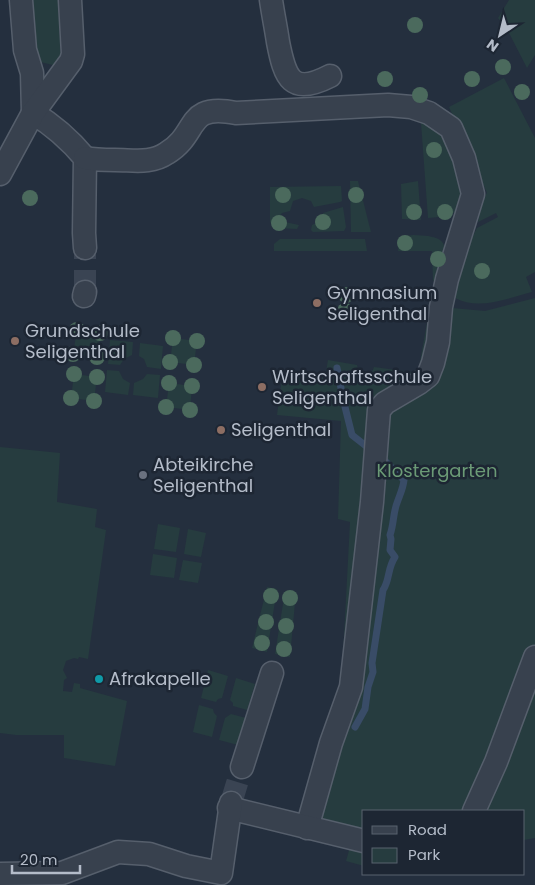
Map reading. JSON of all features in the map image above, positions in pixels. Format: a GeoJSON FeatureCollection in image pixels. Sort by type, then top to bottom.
{"type":"FeatureCollection","features":[{"type":"Feature","properties":{"kind":"street"},"geometry":{"type":"LineString","coordinates":[[21,0],[25,50],[31,69],[33,113]]}},
{"type":"Feature","properties":{"kind":"street"},"geometry":{"type":"LineString","coordinates":[[0,174],[33,113],[66,70],[73,54],[70,0]]}},
{"type":"Feature","properties":{"kind":"street"},"geometry":{"type":"LineString","coordinates":[[270,0],[282,63],[288,77],[298,84],[314,84],[330,76]]}},
{"type":"Feature","properties":{"kind":"street"},"geometry":{"type":"LineString","coordinates":[[31,69],[34,72],[48,75],[66,70]]}},
{"type":"Feature","properties":{"kind":"street"},"geometry":{"type":"LineString","coordinates":[[85,158],[136,162],[156,160],[169,153],[178,144],[198,116],[206,111],[225,111],[236,114],[388,105],[411,107],[438,118],[451,128],[464,158],[473,194],[447,279],[433,363],[428,376],[385,403],[379,410],[372,502],[351,687],[331,743],[307,828]]}},
{"type":"Feature","properties":{"kind":"street"},"geometry":{"type":"LineString","coordinates":[[33,113],[52,125],[85,158],[85,248]]}},
{"type":"Feature","properties":{"kind":"street"},"geometry":{"type":"LineString","coordinates":[[474,810],[496,762],[535,657]]}},
{"type":"Feature","properties":{"kind":"street"},"geometry":{"type":"LineString","coordinates":[[242,767],[272,673]]}},
{"type":"Feature","properties":{"kind":"street"},"geometry":{"type":"LineString","coordinates":[[0,874],[62,873],[118,852],[149,854],[186,866],[221,873],[230,805],[307,828],[362,841]]}},
{"type":"Feature","properties":{"kind":"green space"},"geometry":{"type":"Polygon","coordinates":[[[33,0],[58,0],[61,59],[53,65],[40,62],[37,56],[33,0]]]}},
{"type":"Feature","properties":{"kind":"green space"},"geometry":{"type":"Polygon","coordinates":[[[509,0],[535,0],[535,55],[527,68],[507,29],[498,18],[509,0]]]}},
{"type":"Feature","properties":{"kind":"green space"},"geometry":{"type":"Polygon","coordinates":[[[504,78],[535,138],[535,272],[526,277],[532,292],[493,302],[464,302],[455,298],[453,292],[459,264],[477,228],[498,217],[496,213],[478,222],[483,198],[487,193],[449,107],[504,78]]]}},
{"type":"Feature","properties":{"kind":"green space"},"geometry":{"type":"Polygon","coordinates":[[[421,123],[435,124],[458,155],[462,201],[457,210],[450,216],[428,218],[421,123]]]}},
{"type":"Feature","properties":{"kind":"green space"},"geometry":{"type":"Polygon","coordinates":[[[350,181],[358,181],[371,232],[351,232],[350,181]]]}},
{"type":"Feature","properties":{"kind":"green space"},"geometry":{"type":"Polygon","coordinates":[[[418,181],[421,220],[402,219],[401,184],[418,181]]]}},
{"type":"Feature","properties":{"kind":"green space"},"geometry":{"type":"Polygon","coordinates":[[[341,186],[342,201],[340,202],[314,207],[311,201],[302,198],[293,201],[290,211],[282,213],[279,217],[285,222],[299,225],[297,229],[276,228],[270,222],[270,187],[341,186]]]}},
{"type":"Feature","properties":{"kind":"green space"},"geometry":{"type":"Polygon","coordinates":[[[343,207],[346,227],[344,231],[313,232],[311,230],[312,225],[322,220],[323,213],[343,207]]]}},
{"type":"Feature","properties":{"kind":"green space"},"geometry":{"type":"Polygon","coordinates":[[[413,235],[435,238],[444,245],[444,258],[438,279],[433,281],[432,251],[398,251],[399,237],[413,235]]]}},
{"type":"Feature","properties":{"kind":"green space"},"geometry":{"type":"Polygon","coordinates":[[[280,239],[365,239],[367,251],[274,251],[274,244],[280,239]]]}},
{"type":"Feature","properties":{"kind":"green space","name":"Klostergarten"},"geometry":{"type":"Polygon","coordinates":[[[535,298],[535,838],[525,840],[525,810],[362,810],[362,865],[346,861],[350,847],[297,819],[341,694],[350,522],[338,519],[341,421],[277,415],[283,371],[325,378],[328,360],[357,365],[358,370],[372,372],[374,367],[418,373],[430,306],[485,311],[535,298]]]}},
{"type":"Feature","properties":{"kind":"green space"},"geometry":{"type":"Polygon","coordinates":[[[77,330],[100,333],[97,357],[73,354],[77,330]]]}},
{"type":"Feature","properties":{"kind":"green space"},"geometry":{"type":"Polygon","coordinates":[[[173,338],[197,341],[194,365],[170,362],[173,338]]]}},
{"type":"Feature","properties":{"kind":"green space"},"geometry":{"type":"Polygon","coordinates":[[[110,340],[133,342],[132,355],[124,359],[120,365],[108,364],[110,340]]]}},
{"type":"Feature","properties":{"kind":"green space"},"geometry":{"type":"Polygon","coordinates":[[[140,343],[163,346],[161,369],[147,367],[144,359],[139,356],[140,343]]]}},
{"type":"Feature","properties":{"kind":"green space"},"geometry":{"type":"Polygon","coordinates":[[[107,370],[119,371],[123,379],[130,383],[128,395],[105,392],[107,370]]]}},
{"type":"Feature","properties":{"kind":"green space"},"geometry":{"type":"Polygon","coordinates":[[[74,374],[97,377],[94,401],[71,398],[74,374]]]}},
{"type":"Feature","properties":{"kind":"green space"},"geometry":{"type":"Polygon","coordinates":[[[147,374],[160,375],[158,398],[133,395],[134,383],[143,379],[147,374]]]}},
{"type":"Feature","properties":{"kind":"green space"},"geometry":{"type":"Polygon","coordinates":[[[169,383],[192,386],[190,410],[166,407],[169,383]]]}},
{"type":"Feature","properties":{"kind":"green space"},"geometry":{"type":"Polygon","coordinates":[[[0,447],[60,453],[57,502],[97,509],[95,527],[106,530],[88,659],[79,657],[78,659],[74,658],[66,661],[63,670],[67,678],[64,680],[63,691],[72,692],[74,683],[80,684],[80,688],[127,701],[115,766],[64,758],[64,735],[0,733],[0,447]]]}},
{"type":"Feature","properties":{"kind":"green space"},"geometry":{"type":"Polygon","coordinates":[[[158,524],[180,528],[176,552],[154,549],[158,524]]]}},
{"type":"Feature","properties":{"kind":"green space"},"geometry":{"type":"Polygon","coordinates":[[[188,529],[206,533],[201,557],[184,554],[188,529]]]}},
{"type":"Feature","properties":{"kind":"green space"},"geometry":{"type":"Polygon","coordinates":[[[153,554],[177,558],[174,578],[150,575],[153,554]]]}},
{"type":"Feature","properties":{"kind":"green space"},"geometry":{"type":"Polygon","coordinates":[[[183,560],[202,563],[198,583],[179,580],[183,560]]]}},
{"type":"Feature","properties":{"kind":"green space"},"geometry":{"type":"Polygon","coordinates":[[[267,587],[277,589],[267,652],[252,648],[267,587]]]}},
{"type":"Feature","properties":{"kind":"green space"},"geometry":{"type":"Polygon","coordinates":[[[285,591],[296,592],[290,657],[275,654],[285,591]]]}},
{"type":"Feature","properties":{"kind":"green space"},"geometry":{"type":"Polygon","coordinates":[[[208,670],[228,676],[222,698],[216,702],[201,698],[208,670]]]}},
{"type":"Feature","properties":{"kind":"green space"},"geometry":{"type":"Polygon","coordinates":[[[236,678],[255,684],[247,710],[233,706],[230,700],[236,678]]]}},
{"type":"Feature","properties":{"kind":"green space"},"geometry":{"type":"Polygon","coordinates":[[[199,705],[213,709],[217,716],[212,737],[193,732],[199,705]]]}},
{"type":"Feature","properties":{"kind":"green space"},"geometry":{"type":"Polygon","coordinates":[[[231,714],[246,718],[238,745],[219,740],[225,718],[231,714]]]}},
{"type":"Feature","properties":{"kind":"waterway"},"geometry":{"type":"LineString","coordinates":[[337,368],[343,398]]}},
{"type":"Feature","properties":{"kind":"waterway"},"geometry":{"type":"LineString","coordinates":[[345,407],[352,435],[366,446]]}},
{"type":"Feature","properties":{"kind":"waterway"},"geometry":{"type":"LineString","coordinates":[[355,727],[365,709],[368,687],[373,672],[372,663],[383,590],[395,557],[390,550],[390,535],[404,480],[385,461]]}},
{"type":"Feature","properties":{"kind":"tunnel"},"geometry":{"type":"LineString","coordinates":[[85,248],[85,292]]}},
{"type":"Feature","properties":{"kind":"tunnel"},"geometry":{"type":"LineString","coordinates":[[231,803],[242,767]]}},
{"type":"Feature","properties":{"kind":"place","name":"Gymnasium Seligenthal"},"geometry":{"type":"Point","coordinates":[317,303]}},
{"type":"Feature","properties":{"kind":"place","name":"Grundschule Seligenthal"},"geometry":{"type":"Point","coordinates":[15,341]}},
{"type":"Feature","properties":{"kind":"place","name":"Wirtschaftsschule Seligenthal"},"geometry":{"type":"Point","coordinates":[262,387]}},
{"type":"Feature","properties":{"kind":"place","name":"Seligenthal"},"geometry":{"type":"Point","coordinates":[221,430]}},
{"type":"Feature","properties":{"kind":"place","name":"Abteikirche Seligenthal"},"geometry":{"type":"Point","coordinates":[143,475]}},
{"type":"Feature","properties":{"kind":"place","name":"Afrakapelle"},"geometry":{"type":"Point","coordinates":[99,679]}}]}
